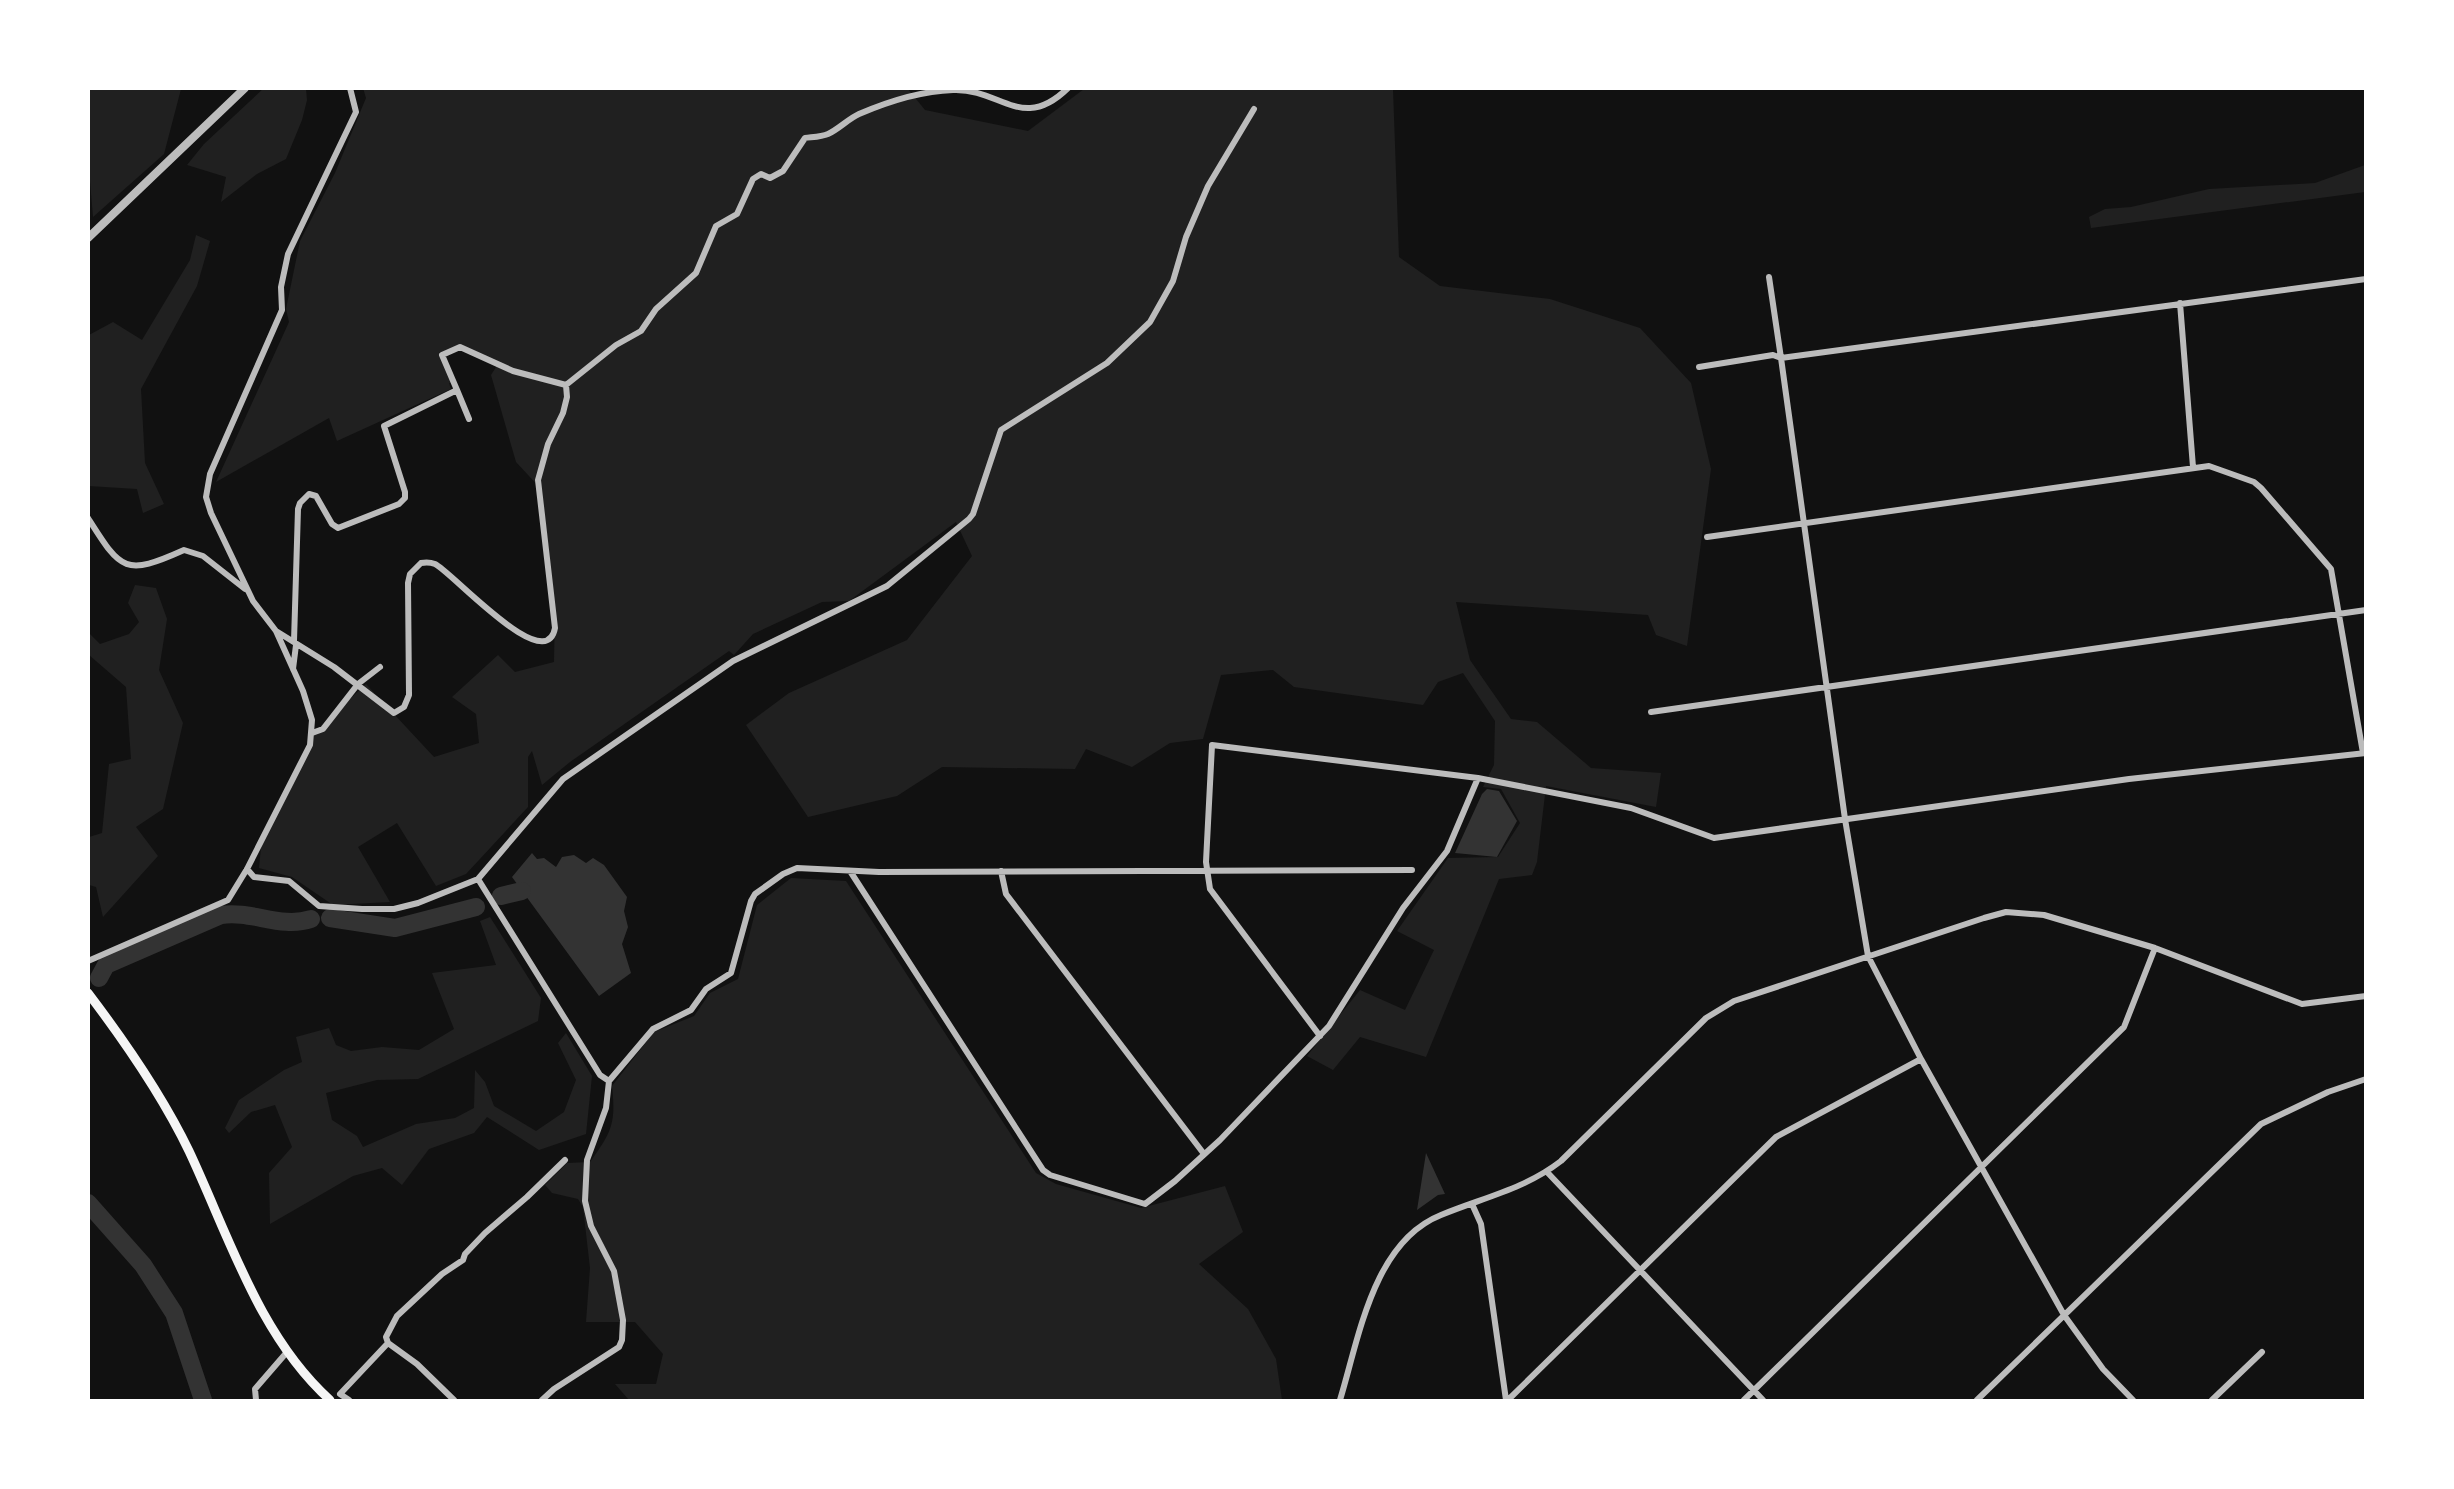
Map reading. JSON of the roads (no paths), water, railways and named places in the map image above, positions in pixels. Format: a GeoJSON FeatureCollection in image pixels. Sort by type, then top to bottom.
{"type":"FeatureCollection","features":[{"type":"Feature","properties":{"kind":"main road"},"geometry":{"type":"LineString","coordinates":[[88,993],[141,1067],[188,1149],[258,1303],[287,1352],[305,1378],[330,1401]]}},
{"type":"Feature","properties":{"kind":"street"},"geometry":{"type":"LineString","coordinates":[[88,238],[245,88]]}},
{"type":"Feature","properties":{"kind":"street"},"geometry":{"type":"LineString","coordinates":[[88,961],[228,900],[247,869],[310,745],[312,733],[309,706],[276,631],[248,591],[211,513],[206,497],[210,474],[282,310],[281,287],[288,254],[353,120],[355,105],[350,88]]}},
{"type":"Feature","properties":{"kind":"street"},"geometry":{"type":"LineString","coordinates":[[566,384],[616,345],[641,331],[656,309],[696,273],[716,226],[722,220],[737,214],[753,178],[760,174],[770,178],[783,171],[805,138],[827,134],[856,115],[926,93],[954,89],[985,95],[1029,110],[1043,106],[1068,88]]}},
{"type":"Feature","properties":{"kind":"street"},"geometry":{"type":"LineString","coordinates":[[247,869],[254,877],[289,881],[319,906],[362,909],[394,909],[418,903],[478,879],[563,779],[733,661],[887,586],[974,514],[1001,430],[1107,363],[1150,322],[1173,281],[1186,237],[1208,186],[1228,148],[1251,119],[1254,109]]}},
{"type":"Feature","properties":{"kind":"street"},"geometry":{"type":"LineString","coordinates":[[1769,277],[1845,819],[1868,956],[1921,1059],[2064,1315],[2082,1344],[2133,1401]]}},
{"type":"Feature","properties":{"kind":"street"},"geometry":{"type":"LineString","coordinates":[[1700,367],[1773,355],[1781,358],[2366,279]]}},
{"type":"Feature","properties":{"kind":"street"},"geometry":{"type":"LineString","coordinates":[[2180,303],[2193,467]]}},
{"type":"Feature","properties":{"kind":"street"},"geometry":{"type":"LineString","coordinates":[[470,419],[442,355],[460,347],[513,371],[566,384]]}},
{"type":"Feature","properties":{"kind":"street"},"geometry":{"type":"LineString","coordinates":[[276,631],[358,684],[394,713],[407,702],[410,683],[408,583],[410,574],[421,563],[437,565],[460,586],[531,641],[542,642],[552,636],[555,628],[538,480],[548,444],[567,397],[566,384]]}},
{"type":"Feature","properties":{"kind":"street"},"geometry":{"type":"LineString","coordinates":[[293,670],[300,503],[305,496],[316,496],[332,524],[338,528],[399,504],[405,498],[405,492],[384,426],[458,390]]}},
{"type":"Feature","properties":{"kind":"street"},"geometry":{"type":"LineString","coordinates":[[1320,1036],[1210,889],[1207,870],[1212,745],[1478,778],[1632,808],[1714,838],[2129,779],[2364,753],[2331,569],[2254,482],[2208,466],[1707,537]]}},
{"type":"Feature","properties":{"kind":"street"},"geometry":{"type":"LineString","coordinates":[[88,518],[118,562],[130,566],[157,562],[184,550],[203,556],[248,591]]}},
{"type":"Feature","properties":{"kind":"street"},"geometry":{"type":"LineString","coordinates":[[1651,712],[2366,610]]}},
{"type":"Feature","properties":{"kind":"street"},"geometry":{"type":"LineString","coordinates":[[312,733],[323,729],[358,684],[380,667]]}},
{"type":"Feature","properties":{"kind":"street"},"geometry":{"type":"LineString","coordinates":[[850,871],[1043,1170],[1050,1175],[1145,1204],[1204,1154],[1329,1026],[1403,908],[1447,851],[1478,778]]}},
{"type":"Feature","properties":{"kind":"street"},"geometry":{"type":"LineString","coordinates":[[542,1401],[554,1389],[619,1347],[622,1340],[622,1304],[614,1271],[591,1226],[585,1201],[586,1160],[606,1108],[609,1081],[653,1029],[659,1024],[684,1015],[706,989],[731,973],[754,894],[783,874],[797,868],[850,871],[1413,870]]}},
{"type":"Feature","properties":{"kind":"street"},"geometry":{"type":"LineString","coordinates":[[1001,871],[1006,894],[1204,1154]]}},
{"type":"Feature","properties":{"kind":"street"},"geometry":{"type":"LineString","coordinates":[[478,879],[600,1075],[609,1081]]}},
{"type":"Feature","properties":{"kind":"street"},"geometry":{"type":"LineString","coordinates":[[1340,1401],[1373,1292],[1388,1258],[1413,1232],[1439,1215],[1524,1185],[1547,1172],[1706,1018],[1734,1001],[1984,918],[2014,912],[2044,915],[2155,948],[2302,1004],[2366,996]]}},
{"type":"Feature","properties":{"kind":"street"},"geometry":{"type":"LineString","coordinates":[[1744,1401],[2124,1027],[2155,948]]}},
{"type":"Feature","properties":{"kind":"street"},"geometry":{"type":"LineString","coordinates":[[1507,1401],[1776,1137],[1921,1059]]}},
{"type":"Feature","properties":{"kind":"street"},"geometry":{"type":"LineString","coordinates":[[1977,1401],[2261,1124],[2328,1092],[2366,1079]]}},
{"type":"Feature","properties":{"kind":"street"},"geometry":{"type":"LineString","coordinates":[[454,1401],[417,1365],[388,1343],[386,1337],[397,1316],[442,1274],[463,1260],[465,1254],[485,1233],[528,1197],[565,1160]]}},
{"type":"Feature","properties":{"kind":"street"},"geometry":{"type":"LineString","coordinates":[[1547,1172],[1763,1401]]}},
{"type":"Feature","properties":{"kind":"street"},"geometry":{"type":"LineString","coordinates":[[1472,1204],[1481,1224],[1507,1401]]}},
{"type":"Feature","properties":{"kind":"street"},"geometry":{"type":"LineString","coordinates":[[349,1401],[340,1394],[388,1343]]}},
{"type":"Feature","properties":{"kind":"street"},"geometry":{"type":"LineString","coordinates":[[255,1401],[255,1389],[287,1352]]}},
{"type":"Feature","properties":{"kind":"street"},"geometry":{"type":"LineString","coordinates":[[2212,1401],[2262,1352]]}},
{"type":"Feature","properties":{"kind":"waterway"},"geometry":{"type":"LineString","coordinates":[[501,896],[522,891]]}},
{"type":"Feature","properties":{"kind":"waterway"},"geometry":{"type":"LineString","coordinates":[[330,918],[395,928],[476,907]]}},
{"type":"Feature","properties":{"kind":"waterway"},"geometry":{"type":"LineString","coordinates":[[99,978],[106,965],[221,915],[244,915],[288,922],[311,919]]}},
{"type":"Feature","properties":{"kind":"waterway"},"geometry":{"type":"LineString","coordinates":[[88,1203],[143,1265],[174,1313],[203,1400]]}}]}
